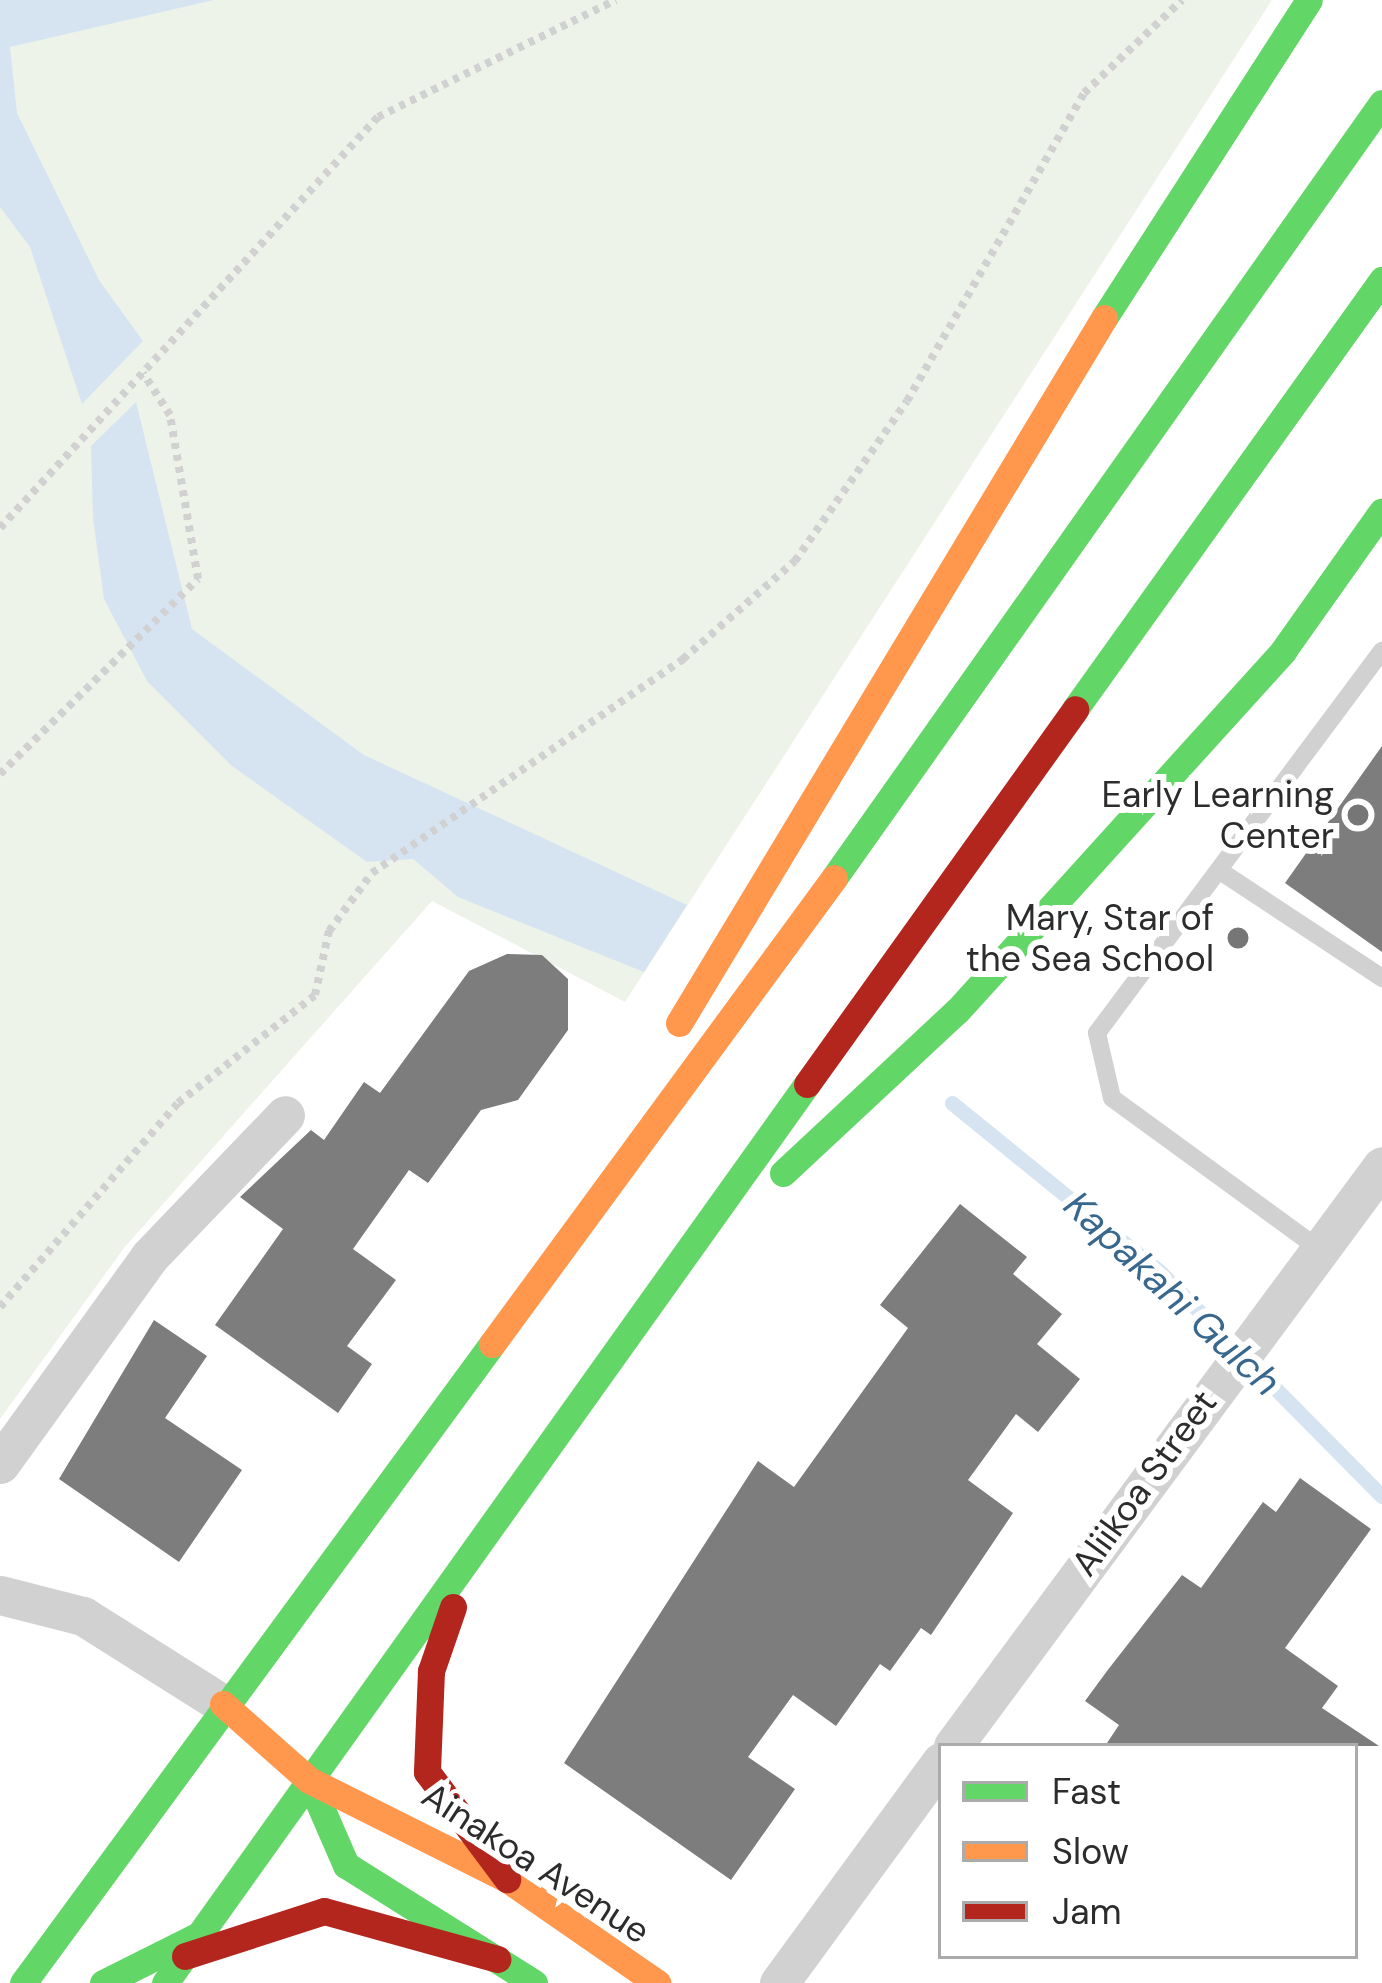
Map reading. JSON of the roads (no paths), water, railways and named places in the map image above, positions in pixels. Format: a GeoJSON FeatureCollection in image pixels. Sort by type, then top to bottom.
{"type":"FeatureCollection","features":[{"type":"Feature","properties":{"kind":"main road"},"geometry":{"type":"LineString","coordinates":[[662,1050],[1220,127],[1310,0]]}},
{"type":"Feature","properties":{"kind":"main road"},"geometry":{"type":"LineString","coordinates":[[23,1983],[478,1354],[805,918],[1382,103]]}},
{"type":"Feature","properties":{"kind":"main road"},"geometry":{"type":"LineString","coordinates":[[165,1983],[680,1270],[1382,280]]}},
{"type":"Feature","properties":{"kind":"main road"},"geometry":{"type":"LineString","coordinates":[[680,1270],[957,1011],[1282,652],[1382,511]]}},
{"type":"Feature","properties":{"kind":"main road"},"geometry":{"type":"LineString","coordinates":[[478,1354],[638,1091]]}},
{"type":"Feature","properties":{"kind":"main road"},"geometry":{"type":"LineString","coordinates":[[481,1544],[431,1671],[424,1751],[434,1784],[507,1880]]}},
{"type":"Feature","properties":{"kind":"main road","name":"Ainakoa Avenue"},"geometry":{"type":"LineString","coordinates":[[223,1704],[309,1780],[507,1880],[656,1983]]}},
{"type":"Feature","properties":{"kind":"main road","name":"Ainakoa Avenue"},"geometry":{"type":"LineString","coordinates":[[309,1780],[346,1865],[534,1983]]}},
{"type":"Feature","properties":{"kind":"main road"},"geometry":{"type":"LineString","coordinates":[[103,1983],[260,1923],[324,1911],[497,1959]]}},
{"type":"Feature","properties":{"kind":"street"},"geometry":{"type":"LineString","coordinates":[[0,1464],[150,1256],[285,1115]]}},
{"type":"Feature","properties":{"kind":"street","name":"Aliikoa Street"},"geometry":{"type":"LineString","coordinates":[[954,1743],[1265,1313],[1382,1166]]}},
{"type":"Feature","properties":{"kind":"street"},"geometry":{"type":"LineString","coordinates":[[0,1595],[83,1616],[223,1704]]}},
{"type":"Feature","properties":{"kind":"street"},"geometry":{"type":"LineString","coordinates":[[778,1983],[938,1766]]}},
{"type":"Feature","properties":{"kind":"lane"},"geometry":{"type":"LineString","coordinates":[[1316,1246],[1112,1098],[1097,1034],[1223,873],[1382,651]]}},
{"type":"Feature","properties":{"kind":"lane"},"geometry":{"type":"LineString","coordinates":[[1223,873],[1382,978]]}},
{"type":"Feature","properties":{"kind":"water"},"geometry":{"type":"Polygon","coordinates":[[[0,0],[214,0],[10,47],[17,113],[99,280],[143,341],[82,404],[30,247],[0,207],[0,0]]]}},
{"type":"Feature","properties":{"kind":"water"},"geometry":{"type":"Polygon","coordinates":[[[136,402],[192,629],[364,755],[687,905],[644,972],[458,897],[413,859],[367,862],[232,766],[147,681],[104,599],[93,518],[91,446],[136,402]]]}},
{"type":"Feature","properties":{"kind":"waterway","name":"Kapakahi Gulch"},"geometry":{"type":"LineString","coordinates":[[952,1103],[1161,1273],[1382,1496]]}},
{"type":"Feature","properties":{"kind":"place","name":"Early Learning Center"},"geometry":{"type":"Point","coordinates":[1358,815]}},
{"type":"Feature","properties":{"kind":"place","name":"Mary, Star of the Sea School"},"geometry":{"type":"Point","coordinates":[1238,938]}}]}
